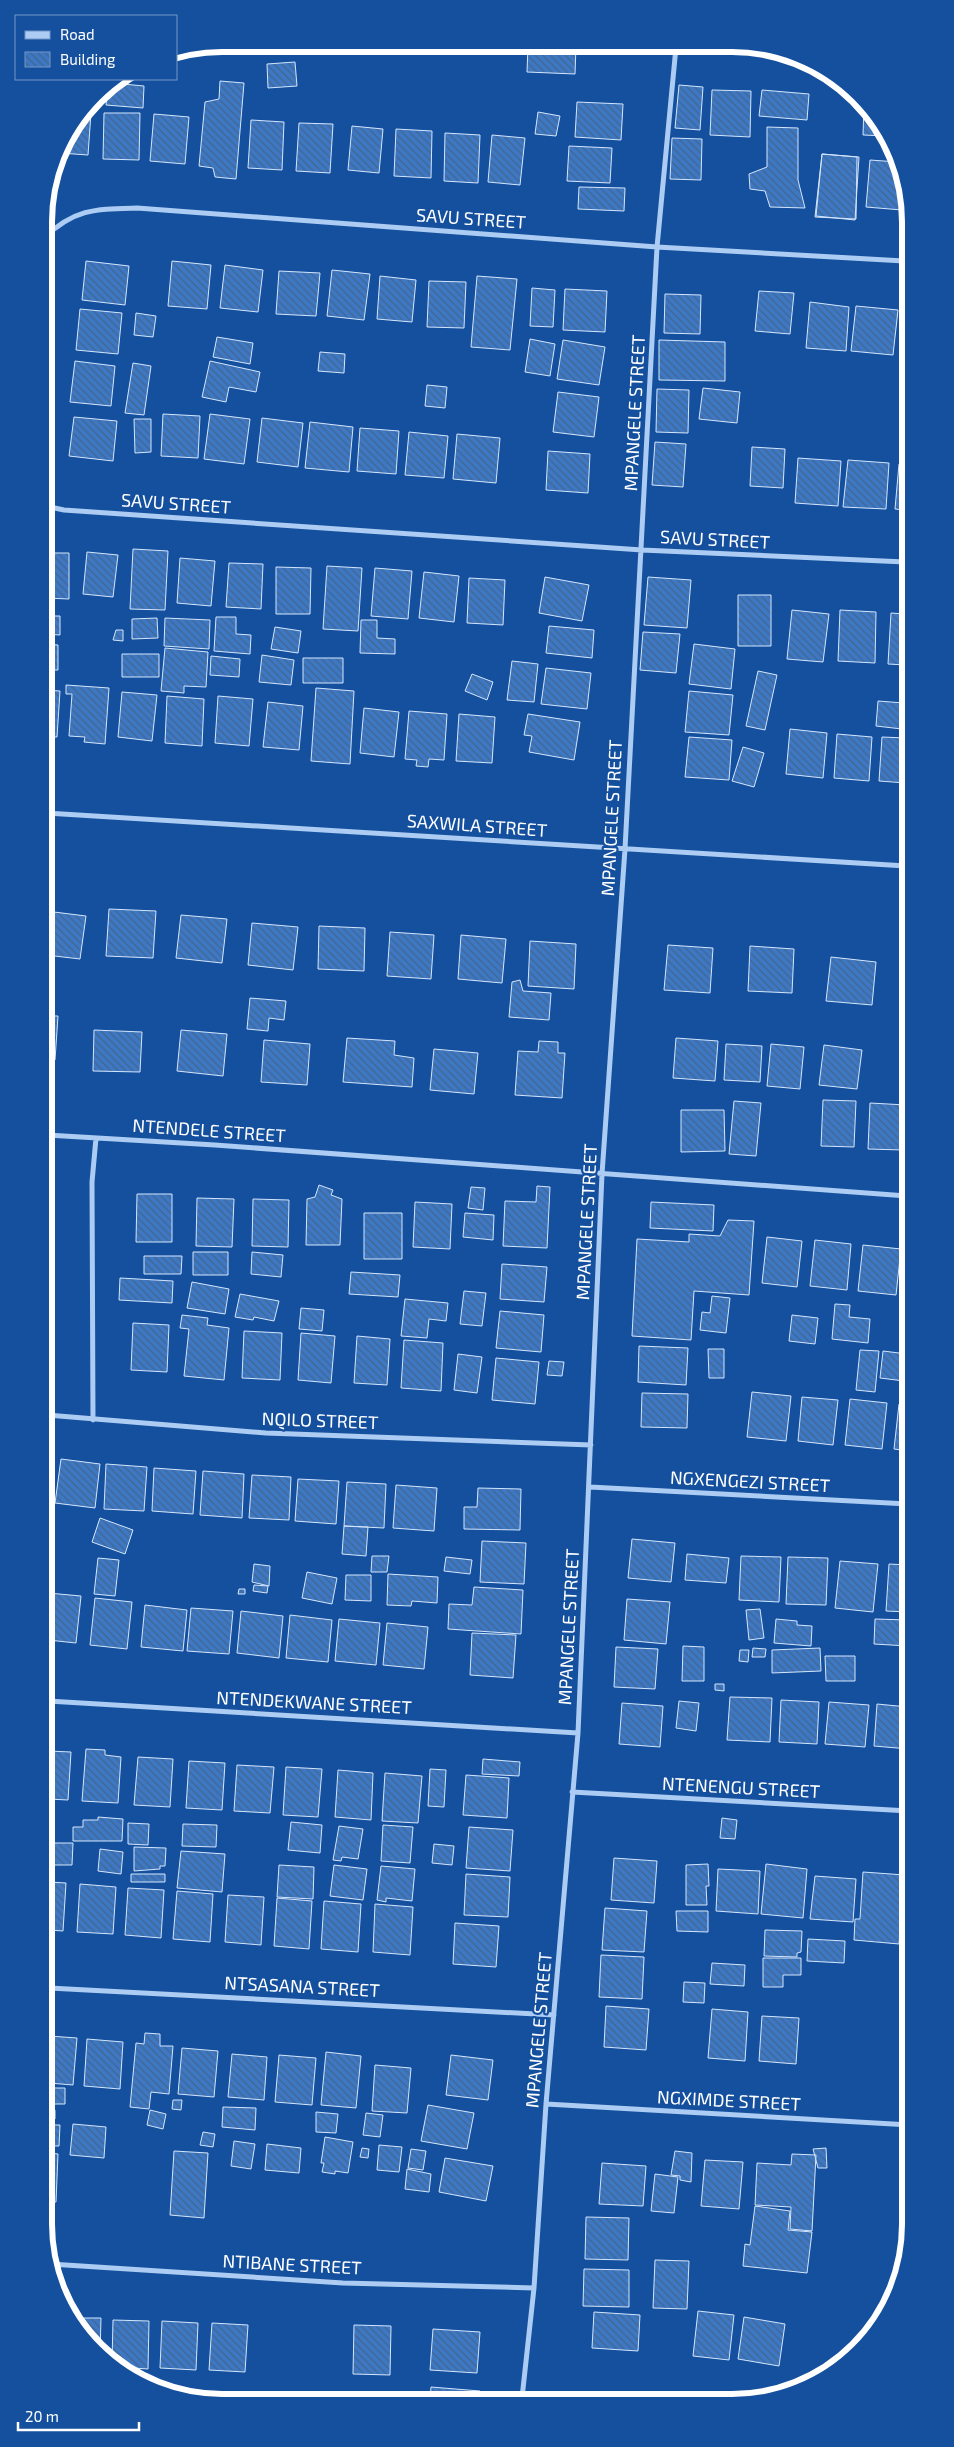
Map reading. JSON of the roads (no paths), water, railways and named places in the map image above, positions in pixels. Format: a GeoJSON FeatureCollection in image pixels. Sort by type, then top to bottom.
{"type":"FeatureCollection","features":[{"type":"Feature","properties":{"kind":"street","name":"MPANGELE STREET"},"geometry":{"type":"LineString","coordinates":[[522,2394],[534,2288],[546,2104],[578,1732],[592,1445],[602,1174],[625,849],[657,247],[676,52]]}},
{"type":"Feature","properties":{"kind":"street","name":"SAVU STREET"},"geometry":{"type":"LineString","coordinates":[[53,230],[64,221],[93,209],[137,208],[657,247],[902,261]]}},
{"type":"Feature","properties":{"kind":"street","name":"SAVU STREET"},"geometry":{"type":"LineString","coordinates":[[53,507],[642,550],[902,562]]}},
{"type":"Feature","properties":{"kind":"street","name":"SAXWILA STREET"},"geometry":{"type":"LineString","coordinates":[[53,813],[902,866]]}},
{"type":"Feature","properties":{"kind":"street","name":"NTENDELE STREET"},"geometry":{"type":"LineString","coordinates":[[53,1135],[902,1196]]}},
{"type":"Feature","properties":{"kind":"street"},"geometry":{"type":"LineString","coordinates":[[93,1420],[92,1182],[96,1138]]}},
{"type":"Feature","properties":{"kind":"street","name":"NQILO STREET"},"geometry":{"type":"LineString","coordinates":[[52,1416],[266,1433],[592,1445]]}},
{"type":"Feature","properties":{"kind":"street","name":"NGXENGEZI STREET"},"geometry":{"type":"LineString","coordinates":[[590,1487],[901,1504]]}},
{"type":"Feature","properties":{"kind":"street","name":"NTENDEKWANE STREET"},"geometry":{"type":"LineString","coordinates":[[52,1701],[578,1732]]}},
{"type":"Feature","properties":{"kind":"street","name":"NTENENGU STREET"},"geometry":{"type":"LineString","coordinates":[[572,1792],[901,1811]]}},
{"type":"Feature","properties":{"kind":"street","name":"NTSASANA STREET"},"geometry":{"type":"LineString","coordinates":[[52,1988],[554,2014]]}},
{"type":"Feature","properties":{"kind":"street","name":"NGXIMDE STREET"},"geometry":{"type":"LineString","coordinates":[[546,2104],[901,2124]]}},
{"type":"Feature","properties":{"kind":"street","name":"NTIBANE STREET"},"geometry":{"type":"LineString","coordinates":[[57,2264],[343,2283],[534,2288]]}}]}
